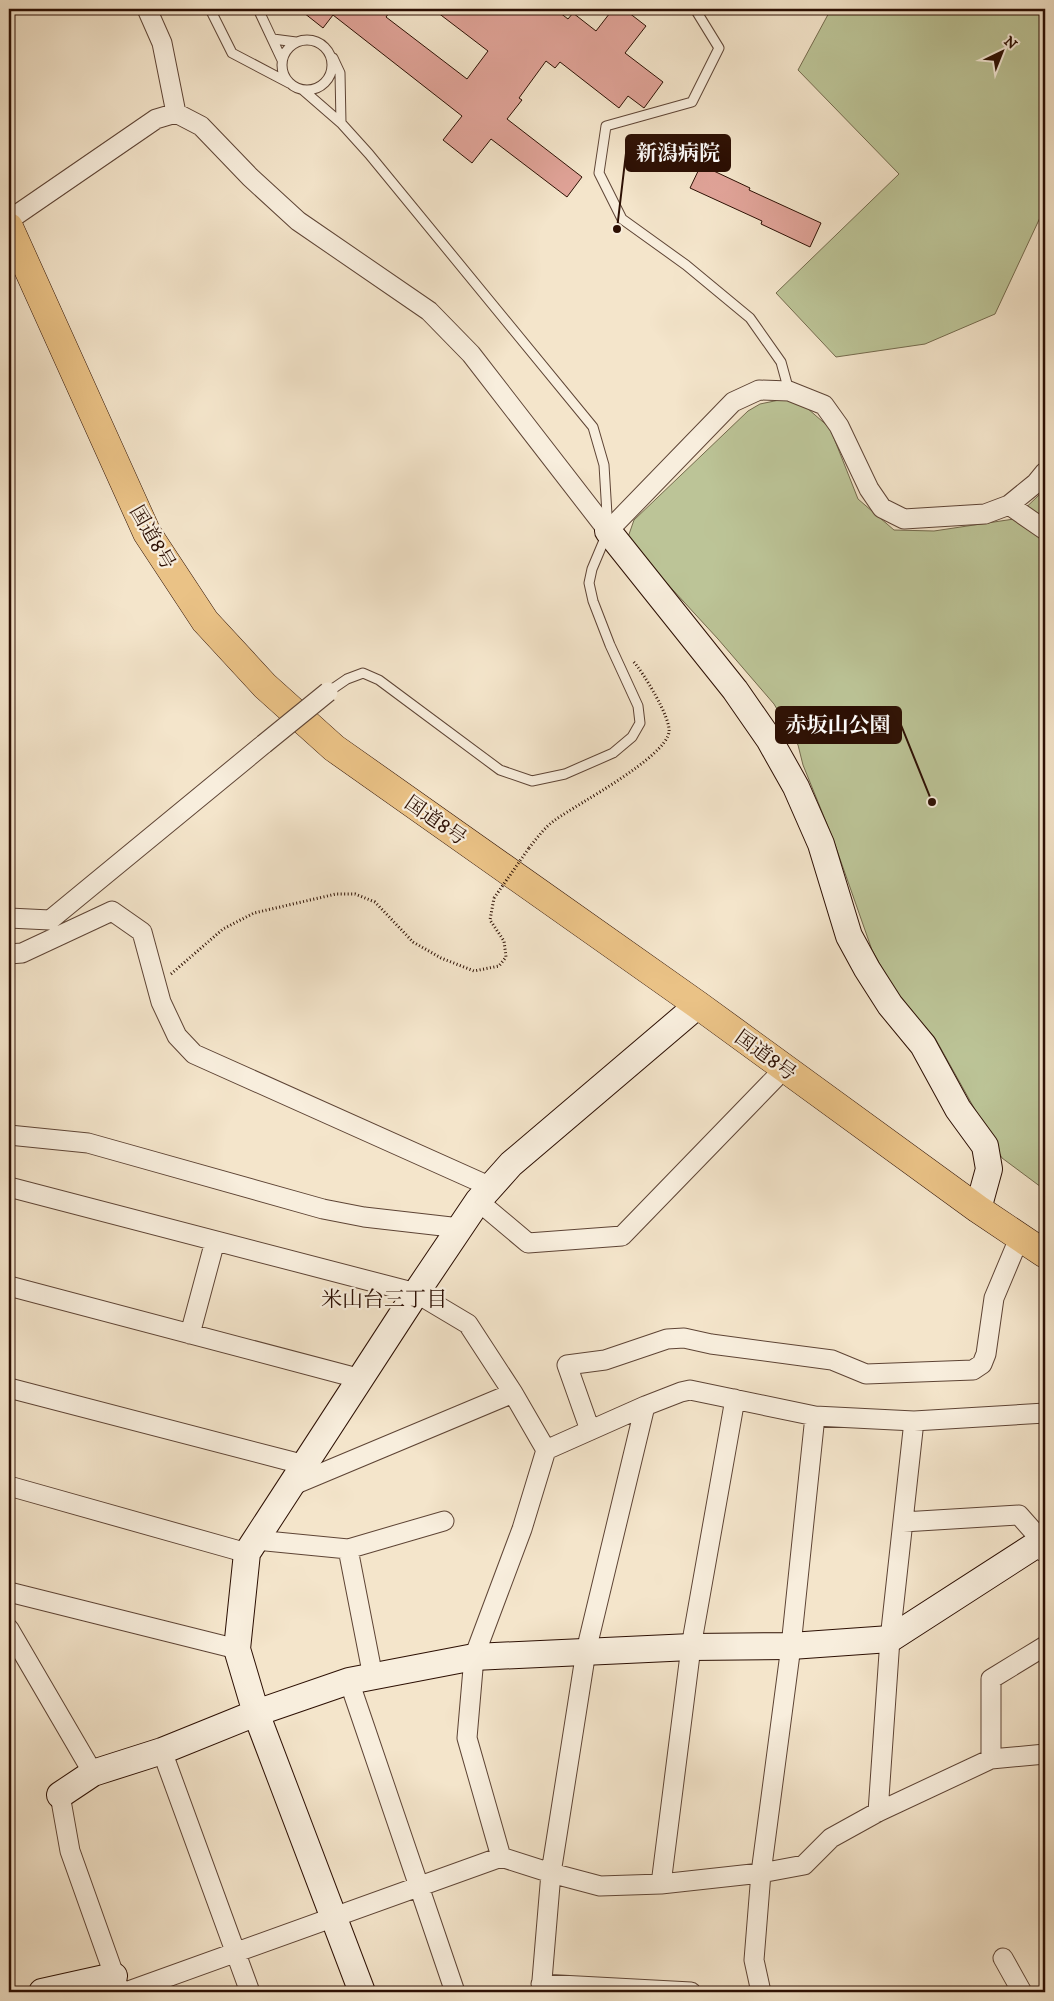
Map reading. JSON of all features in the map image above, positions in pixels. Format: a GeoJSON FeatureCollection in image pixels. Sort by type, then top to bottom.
{"type":"FeatureCollection","features":[{"type":"Feature","properties":{"kind":"highway","name":"国道8号"},"geometry":{"type":"LineString","coordinates":[[9,227],[147,533],[206,621],[265,686],[334,748],[1045,1254]]}},
{"type":"Feature","properties":{"kind":"street"},"geometry":{"type":"LineString","coordinates":[[147,9],[162,43],[176,113]]}},
{"type":"Feature","properties":{"kind":"street"},"geometry":{"type":"LineString","coordinates":[[9,220],[156,119],[176,113],[201,126],[250,177],[298,221],[429,311],[471,354],[608,531],[735,690],[769,738],[787,771],[821,844],[850,936],[867,970],[890,1005],[923,1046],[958,1110],[985,1146],[989,1169],[978,1208]]}},
{"type":"Feature","properties":{"kind":"street"},"geometry":{"type":"LineString","coordinates":[[608,531],[733,402],[759,390],[789,391],[824,405],[839,426],[869,489],[882,508],[904,519],[985,514],[1009,505],[1036,483],[1045,472]]}},
{"type":"Feature","properties":{"kind":"street"},"geometry":{"type":"LineString","coordinates":[[1009,505],[1045,518]]}},
{"type":"Feature","properties":{"kind":"street"},"geometry":{"type":"LineString","coordinates":[[1009,505],[1045,530]]}},
{"type":"Feature","properties":{"kind":"street"},"geometry":{"type":"LineString","coordinates":[[9,918],[50,920],[328,692]]}},
{"type":"Feature","properties":{"kind":"street"},"geometry":{"type":"LineString","coordinates":[[9,954],[22,953],[112,912],[142,932],[158,985],[161,1002],[177,1036],[194,1054],[484,1194],[528,1243],[622,1236],[785,1068]]}},
{"type":"Feature","properties":{"kind":"street"},"geometry":{"type":"LineString","coordinates":[[362,1992],[256,1713],[236,1649],[251,1547],[416,1293],[484,1194],[511,1164],[698,1006]]}},
{"type":"Feature","properties":{"kind":"street"},"geometry":{"type":"LineString","coordinates":[[9,1135],[88,1143],[323,1209],[364,1217],[460,1228]]}},
{"type":"Feature","properties":{"kind":"street"},"geometry":{"type":"LineString","coordinates":[[9,1186],[416,1293],[468,1324],[513,1393],[546,1450],[522,1529],[474,1657],[467,1738],[501,1857]]}},
{"type":"Feature","properties":{"kind":"street"},"geometry":{"type":"LineString","coordinates":[[590,1430],[567,1365],[605,1360],[667,1339],[684,1338],[832,1360],[866,1374],[973,1370],[982,1364],[986,1354],[994,1298],[1020,1236]]}},
{"type":"Feature","properties":{"kind":"street"},"geometry":{"type":"LineString","coordinates":[[190,1334],[215,1241]]}},
{"type":"Feature","properties":{"kind":"street"},"geometry":{"type":"LineString","coordinates":[[9,1286],[361,1380]]}},
{"type":"Feature","properties":{"kind":"street"},"geometry":{"type":"LineString","coordinates":[[9,1388],[298,1476],[513,1393]]}},
{"type":"Feature","properties":{"kind":"street"},"geometry":{"type":"LineString","coordinates":[[546,1450],[645,1406],[690,1390],[815,1416],[914,1422],[1045,1413]]}},
{"type":"Feature","properties":{"kind":"street"},"geometry":{"type":"LineString","coordinates":[[661,1884],[691,1647],[735,1399]]}},
{"type":"Feature","properties":{"kind":"street"},"geometry":{"type":"LineString","coordinates":[[645,1406],[586,1652],[551,1873],[541,1988],[691,1992]]}},
{"type":"Feature","properties":{"kind":"street"},"geometry":{"type":"LineString","coordinates":[[760,1992],[754,1960],[761,1873],[791,1646],[815,1416]]}},
{"type":"Feature","properties":{"kind":"street"},"geometry":{"type":"LineString","coordinates":[[878,1812],[890,1639],[914,1422]]}},
{"type":"Feature","properties":{"kind":"street"},"geometry":{"type":"LineString","coordinates":[[9,1486],[251,1547],[348,1549],[444,1521]]}},
{"type":"Feature","properties":{"kind":"street"},"geometry":{"type":"LineString","coordinates":[[120,1987],[70,1851],[60,1795],[93,1773],[162,1751],[256,1713],[361,1679],[474,1657],[691,1647],[791,1646],[890,1639],[1044,1545],[1019,1515],[903,1522]]}},
{"type":"Feature","properties":{"kind":"street"},"geometry":{"type":"LineString","coordinates":[[348,1549],[361,1679],[419,1886],[455,1992]]}},
{"type":"Feature","properties":{"kind":"street"},"geometry":{"type":"LineString","coordinates":[[9,1592],[236,1649]]}},
{"type":"Feature","properties":{"kind":"street"},"geometry":{"type":"LineString","coordinates":[[9,1629],[93,1773]]}},
{"type":"Feature","properties":{"kind":"street"},"geometry":{"type":"LineString","coordinates":[[991,1759],[990,1679],[1045,1646]]}},
{"type":"Feature","properties":{"kind":"street"},"geometry":{"type":"LineString","coordinates":[[162,1751],[250,1992]]}},
{"type":"Feature","properties":{"kind":"street"},"geometry":{"type":"LineString","coordinates":[[42,1992],[120,1987],[235,1952],[501,1857],[600,1886],[661,1884],[761,1873],[804,1866],[831,1838],[878,1812],[991,1759],[1045,1754]]}},
{"type":"Feature","properties":{"kind":"street"},"geometry":{"type":"LineString","coordinates":[[1004,1958],[1022,1992]]}},
{"type":"Feature","properties":{"kind":"lane"},"geometry":{"type":"LineString","coordinates":[[210,9],[232,53],[303,90],[341,123],[593,427],[604,465],[608,531],[592,569],[589,583],[593,601],[610,645],[638,706],[640,723],[632,737],[614,753],[565,774],[532,781],[500,770],[379,680],[363,673],[347,679],[328,692]]}},
{"type":"Feature","properties":{"kind":"lane"},"geometry":{"type":"LineString","coordinates":[[258,9],[282,60],[285,76],[289,83]]}},
{"type":"Feature","properties":{"kind":"lane"},"geometry":{"type":"LineString","coordinates":[[695,9],[719,48],[692,102],[606,126],[599,173],[622,219],[686,265],[750,318],[781,362],[789,391]]}},
{"type":"Feature","properties":{"kind":"lane"},"geometry":{"type":"LineString","coordinates":[[273,39],[296,42],[312,40],[326,47],[337,62],[340,72],[341,123]]}},
{"type":"Feature","properties":{"kind":"lane"},"geometry":{"type":"LineString","coordinates":[[282,60],[285,53],[296,42]]}},
{"type":"Feature","properties":{"kind":"lane"},"geometry":{"type":"LineString","coordinates":[[303,90],[311,90],[326,83],[332,69],[330,54]]}},
{"type":"Feature","properties":{"kind":"path"},"geometry":{"type":"LineString","coordinates":[[158,985],[223,930],[254,913],[336,894],[355,894],[375,902],[413,942],[441,958],[474,971],[499,966],[506,957],[504,941],[490,920],[494,898],[529,848]]}},
{"type":"Feature","properties":{"kind":"green space"},"geometry":{"type":"Polygon","coordinates":[[[831,9],[1045,9],[1045,207],[995,314],[925,344],[836,357],[776,293],[899,174],[798,70],[831,9]]]}},
{"type":"Feature","properties":{"kind":"green space"},"geometry":{"type":"Polygon","coordinates":[[[784,399],[807,408],[830,428],[858,499],[894,530],[934,531],[1014,519],[1039,495],[1045,495],[1045,1190],[1002,1158],[935,1038],[897,995],[872,950],[833,839],[803,765],[798,745],[774,704],[718,639],[627,540],[634,520],[748,411],[760,404],[784,399]]]}},
{"type":"Feature","properties":{"kind":"building"},"geometry":{"type":"Polygon","coordinates":[[[299,9],[392,9],[386,17],[467,79],[488,51],[433,9],[555,9],[568,19],[573,13],[596,31],[613,9],[624,9],[646,26],[625,53],[663,82],[644,108],[628,96],[619,108],[560,62],[555,68],[546,61],[519,98],[522,100],[507,119],[582,177],[567,197],[491,139],[472,163],[443,140],[462,116],[333,15],[323,28],[299,9]]]}},
{"type":"Feature","properties":{"kind":"building"},"geometry":{"type":"Polygon","coordinates":[[[701,165],[750,188],[749,190],[821,223],[810,247],[761,224],[762,221],[690,188],[701,165]]]}},
{"type":"Feature","properties":{"kind":"place","name":"新潟病院"},"geometry":{"type":"Point","coordinates":[617,229]}},
{"type":"Feature","properties":{"kind":"place","name":"赤坂山公園"},"geometry":{"type":"Point","coordinates":[932,802]}},
{"type":"Feature","properties":{"kind":"district","name":"米山台三丁目"},"geometry":{"type":"Point","coordinates":[384,1299]}}]}
